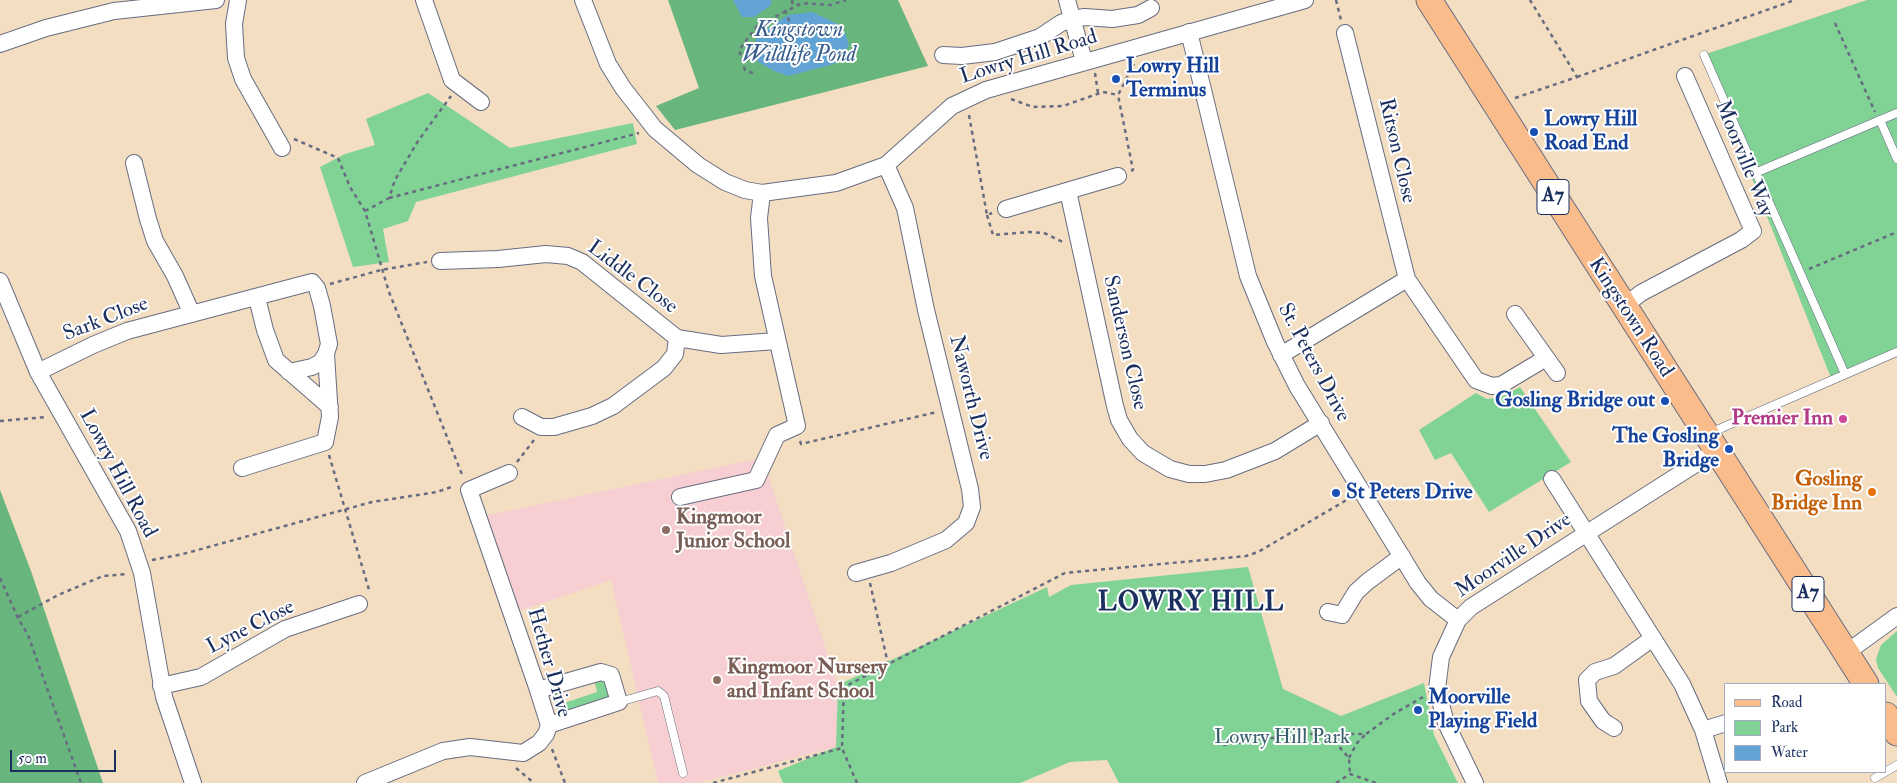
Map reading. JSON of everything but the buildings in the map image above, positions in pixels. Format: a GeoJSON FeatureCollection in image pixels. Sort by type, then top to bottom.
{"type":"FeatureCollection","features":[{"type":"Feature","properties":{"kind":"main road","name":"Kingstown Road"},"geometry":{"type":"LineString","coordinates":[[1428,0],[1865,683]]}},
{"type":"Feature","properties":{"kind":"main road"},"geometry":{"type":"LineString","coordinates":[[1887,717],[1897,733]]}},
{"type":"Feature","properties":{"kind":"street"},"geometry":{"type":"LineString","coordinates":[[0,44],[46,28],[114,11],[216,0]]}},
{"type":"Feature","properties":{"kind":"street"},"geometry":{"type":"LineString","coordinates":[[238,0],[234,24],[236,58],[243,79],[287,143]]}},
{"type":"Feature","properties":{"kind":"street"},"geometry":{"type":"LineString","coordinates":[[424,0],[452,80],[481,102]]}},
{"type":"Feature","properties":{"kind":"street","name":"Lowry Hill Road"},"geometry":{"type":"LineString","coordinates":[[583,0],[608,64],[655,129],[698,166],[725,182],[745,190],[762,193],[836,183],[886,166],[914,143],[952,106],[986,90],[1301,1]]}},
{"type":"Feature","properties":{"kind":"street"},"geometry":{"type":"LineString","coordinates":[[1067,0],[1072,19],[1088,60]]}},
{"type":"Feature","properties":{"kind":"street"},"geometry":{"type":"LineString","coordinates":[[943,56],[962,56],[1011,48],[1040,37],[1072,19],[1085,17],[1112,19],[1138,15],[1151,8]]}},
{"type":"Feature","properties":{"kind":"street","name":"St. Peters Drive"},"geometry":{"type":"LineString","coordinates":[[1189,32],[1248,276],[1281,355],[1418,582],[1431,600],[1458,620]]}},
{"type":"Feature","properties":{"kind":"street","name":"Ritson Close"},"geometry":{"type":"LineString","coordinates":[[1345,33],[1407,279],[1476,380],[1492,386],[1501,385],[1546,358]]}},
{"type":"Feature","properties":{"kind":"street","name":"Moorville Way"},"geometry":{"type":"LineString","coordinates":[[1623,307],[1641,293],[1741,240],[1754,231],[1685,76]]}},
{"type":"Feature","properties":{"kind":"street"},"geometry":{"type":"LineString","coordinates":[[134,163],[155,241],[175,276],[192,314]]}},
{"type":"Feature","properties":{"kind":"street","name":"Naworth Drive"},"geometry":{"type":"LineString","coordinates":[[861,571],[890,563],[946,540],[966,523],[972,507],[970,489],[905,208],[886,166]]}},
{"type":"Feature","properties":{"kind":"street"},"geometry":{"type":"LineString","coordinates":[[1006,209],[1118,176]]}},
{"type":"Feature","properties":{"kind":"street","name":"Sanderson Close"},"geometry":{"type":"LineString","coordinates":[[1068,191],[1119,420],[1130,439],[1153,461],[1170,469],[1189,474],[1205,474],[1226,470],[1275,452],[1321,423]]}},
{"type":"Feature","properties":{"kind":"street"},"geometry":{"type":"LineString","coordinates":[[680,497],[756,480],[777,434],[797,426],[776,342],[763,276],[759,218],[762,193]]}},
{"type":"Feature","properties":{"kind":"street","name":"Liddle Close"},"geometry":{"type":"LineString","coordinates":[[440,261],[498,259],[546,254],[568,256],[582,262],[677,338],[721,345],[776,342]]}},
{"type":"Feature","properties":{"kind":"street"},"geometry":{"type":"LineString","coordinates":[[1281,355],[1407,279]]}},
{"type":"Feature","properties":{"kind":"street","name":"Lowry Hill Road"},"geometry":{"type":"LineString","coordinates":[[0,281],[38,372],[61,416],[128,531],[140,567],[161,686],[193,783]]}},
{"type":"Feature","properties":{"kind":"street","name":"Sark Close"},"geometry":{"type":"LineString","coordinates":[[38,372],[93,344],[127,331],[312,282],[317,288]]}},
{"type":"Feature","properties":{"kind":"street"},"geometry":{"type":"LineString","coordinates":[[242,468],[325,442],[330,407],[326,354],[328,344],[317,288]]}},
{"type":"Feature","properties":{"kind":"street"},"geometry":{"type":"LineString","coordinates":[[257,298],[270,348],[276,360],[330,407]]}},
{"type":"Feature","properties":{"kind":"street"},"geometry":{"type":"LineString","coordinates":[[1514,314],[1556,373]]}},
{"type":"Feature","properties":{"kind":"street","name":"Liddle Close"},"geometry":{"type":"LineString","coordinates":[[531,424],[554,427],[573,422],[613,406],[664,368],[675,354],[677,338]]}},
{"type":"Feature","properties":{"kind":"street"},"geometry":{"type":"LineString","coordinates":[[289,372],[312,367],[321,362],[326,354]]}},
{"type":"Feature","properties":{"kind":"street","name":"Moorville Drive"},"geometry":{"type":"LineString","coordinates":[[1475,783],[1446,723],[1437,689],[1441,657],[1458,620],[1471,607],[1587,532],[1711,443]]}},
{"type":"Feature","properties":{"kind":"street"},"geometry":{"type":"LineString","coordinates":[[467,486],[509,473]]}},
{"type":"Feature","properties":{"kind":"street"},"geometry":{"type":"LineString","coordinates":[[1552,479],[1682,684],[1703,730],[1719,783]]}},
{"type":"Feature","properties":{"kind":"street","name":"Hether Drive"},"geometry":{"type":"LineString","coordinates":[[365,783],[443,751],[470,747],[523,753],[539,743],[548,729],[538,690],[467,486]]}},
{"type":"Feature","properties":{"kind":"street"},"geometry":{"type":"LineString","coordinates":[[1339,618],[1356,592],[1402,556]]}},
{"type":"Feature","properties":{"kind":"street","name":"Lyne Close"},"geometry":{"type":"LineString","coordinates":[[161,686],[202,677],[285,629],[359,604]]}},
{"type":"Feature","properties":{"kind":"street"},"geometry":{"type":"LineString","coordinates":[[1846,653],[1897,616]]}},
{"type":"Feature","properties":{"kind":"street"},"geometry":{"type":"LineString","coordinates":[[1614,728],[1603,721],[1589,701],[1588,680],[1595,672],[1614,666],[1653,638]]}},
{"type":"Feature","properties":{"kind":"street"},"geometry":{"type":"LineString","coordinates":[[538,690],[575,682],[601,672],[610,675],[619,702],[548,729]]}},
{"type":"Feature","properties":{"kind":"street"},"geometry":{"type":"LineString","coordinates":[[1703,730],[1724,724]]}},
{"type":"Feature","properties":{"kind":"lane"},"geometry":{"type":"LineString","coordinates":[[1704,55],[1845,374]]}},
{"type":"Feature","properties":{"kind":"lane"},"geometry":{"type":"LineString","coordinates":[[1756,173],[1897,112]]}},
{"type":"Feature","properties":{"kind":"lane"},"geometry":{"type":"LineString","coordinates":[[1880,120],[1897,159]]}},
{"type":"Feature","properties":{"kind":"lane"},"geometry":{"type":"LineString","coordinates":[[1711,443],[1845,374],[1897,352]]}},
{"type":"Feature","properties":{"kind":"lane"},"geometry":{"type":"LineString","coordinates":[[619,702],[658,691],[664,696],[683,773]]}},
{"type":"Feature","properties":{"kind":"lane"},"geometry":{"type":"LineString","coordinates":[[1875,778],[1883,773]]}},
{"type":"Feature","properties":{"kind":"path"},"geometry":{"type":"LineString","coordinates":[[792,0],[793,7]]}},
{"type":"Feature","properties":{"kind":"path"},"geometry":{"type":"LineString","coordinates":[[753,73],[745,70],[739,50],[757,26],[785,10],[802,3],[831,5],[846,0]]}},
{"type":"Feature","properties":{"kind":"path"},"geometry":{"type":"LineString","coordinates":[[1336,0],[1345,33]]}},
{"type":"Feature","properties":{"kind":"path"},"geometry":{"type":"LineString","coordinates":[[1530,0],[1577,77]]}},
{"type":"Feature","properties":{"kind":"path"},"geometry":{"type":"LineString","coordinates":[[1494,104],[1577,77],[1795,0]]}},
{"type":"Feature","properties":{"kind":"path"},"geometry":{"type":"LineString","coordinates":[[785,10],[791,26]]}},
{"type":"Feature","properties":{"kind":"path"},"geometry":{"type":"LineString","coordinates":[[1834,23],[1880,120]]}},
{"type":"Feature","properties":{"kind":"path"},"geometry":{"type":"LineString","coordinates":[[1118,176],[1133,170],[1118,95],[1132,69],[1140,46]]}},
{"type":"Feature","properties":{"kind":"path"},"geometry":{"type":"LineString","coordinates":[[1088,60],[1098,94]]}},
{"type":"Feature","properties":{"kind":"path"},"geometry":{"type":"LineString","coordinates":[[389,198],[395,180],[418,141],[459,85]]}},
{"type":"Feature","properties":{"kind":"path"},"geometry":{"type":"LineString","coordinates":[[986,90],[1033,107],[1062,106],[1103,92],[1118,95]]}},
{"type":"Feature","properties":{"kind":"path"},"geometry":{"type":"LineString","coordinates":[[966,98],[987,215],[994,235],[1029,232],[1044,233],[1081,251]]}},
{"type":"Feature","properties":{"kind":"path"},"geometry":{"type":"LineString","coordinates":[[365,211],[389,198],[655,129]]}},
{"type":"Feature","properties":{"kind":"path"},"geometry":{"type":"LineString","coordinates":[[18,618],[58,595],[103,576],[346,509],[467,486],[381,270],[365,211],[350,187],[338,158],[287,143]]}},
{"type":"Feature","properties":{"kind":"path"},"geometry":{"type":"LineString","coordinates":[[987,215],[1006,209]]}},
{"type":"Feature","properties":{"kind":"path"},"geometry":{"type":"LineString","coordinates":[[1800,273],[1897,232]]}},
{"type":"Feature","properties":{"kind":"path"},"geometry":{"type":"LineString","coordinates":[[317,288],[381,270],[440,261]]}},
{"type":"Feature","properties":{"kind":"path"},"geometry":{"type":"LineString","coordinates":[[797,426],[801,444],[950,409]]}},
{"type":"Feature","properties":{"kind":"path"},"geometry":{"type":"LineString","coordinates":[[0,421],[61,416]]}},
{"type":"Feature","properties":{"kind":"path"},"geometry":{"type":"LineString","coordinates":[[509,473],[535,439],[531,424]]}},
{"type":"Feature","properties":{"kind":"path"},"geometry":{"type":"LineString","coordinates":[[325,442],[370,593],[359,604]]}},
{"type":"Feature","properties":{"kind":"path"},"geometry":{"type":"LineString","coordinates":[[857,783],[842,748],[844,687],[1065,573],[1252,554],[1350,497],[1362,488]]}},
{"type":"Feature","properties":{"kind":"path"},"geometry":{"type":"LineString","coordinates":[[861,571],[888,664]]}},
{"type":"Feature","properties":{"kind":"path"},"geometry":{"type":"LineString","coordinates":[[0,578],[18,618],[28,634],[81,783]]}},
{"type":"Feature","properties":{"kind":"path"},"geometry":{"type":"LineString","coordinates":[[1350,774],[1349,758],[1366,734],[1395,713],[1437,689]]}},
{"type":"Feature","properties":{"kind":"path"},"geometry":{"type":"LineString","coordinates":[[548,729],[565,783]]}},
{"type":"Feature","properties":{"kind":"path"},"geometry":{"type":"LineString","coordinates":[[1223,745],[1301,734],[1366,734]]}},
{"type":"Feature","properties":{"kind":"path"},"geometry":{"type":"LineString","coordinates":[[1329,735],[1349,758]]}},
{"type":"Feature","properties":{"kind":"path"},"geometry":{"type":"LineString","coordinates":[[713,783],[842,748]]}},
{"type":"Feature","properties":{"kind":"path"},"geometry":{"type":"LineString","coordinates":[[1336,783],[1350,774]]}},
{"type":"Feature","properties":{"kind":"path"},"geometry":{"type":"LineString","coordinates":[[1350,774],[1376,783]]}},
{"type":"Feature","properties":{"kind":"shaded area"},"geometry":{"type":"Polygon","coordinates":[[[752,460],[766,469],[838,685],[836,747],[698,783],[658,783],[611,580],[516,612],[484,516],[752,460]]]}},
{"type":"Feature","properties":{"kind":"green space"},"geometry":{"type":"Polygon","coordinates":[[[668,0],[898,0],[928,66],[675,130],[656,106],[699,88],[668,0]]]}},
{"type":"Feature","properties":{"kind":"green space"},"geometry":{"type":"Polygon","coordinates":[[[1867,0],[1897,0],[1897,351],[1831,378],[1703,55],[1867,0]]]}},
{"type":"Feature","properties":{"kind":"green space"},"geometry":{"type":"Polygon","coordinates":[[[428,93],[510,148],[633,123],[637,144],[416,202],[408,221],[383,229],[389,262],[353,267],[320,167],[345,154],[375,145],[366,119],[428,93]]]}},
{"type":"Feature","properties":{"kind":"green space"},"geometry":{"type":"Polygon","coordinates":[[[1520,387],[1571,462],[1489,512],[1451,453],[1435,460],[1419,430],[1476,393],[1487,399],[1503,396],[1520,387]]]}},
{"type":"Feature","properties":{"kind":"green space"},"geometry":{"type":"Polygon","coordinates":[[[0,490],[31,571],[103,783],[0,783],[0,490]]]}},
{"type":"Feature","properties":{"kind":"green space","name":"Lowry Hill Park"},"geometry":{"type":"Polygon","coordinates":[[[1248,567],[1283,689],[1341,716],[1424,683],[1434,735],[1458,783],[1119,783],[1107,760],[1070,762],[1020,783],[783,783],[778,771],[836,747],[838,685],[1047,587],[1049,597],[1071,585],[1248,567]]]}},
{"type":"Feature","properties":{"kind":"green space"},"geometry":{"type":"Polygon","coordinates":[[[1897,631],[1897,697],[1878,668],[1876,659],[1881,645],[1897,631]]]}},
{"type":"Feature","properties":{"kind":"green space"},"geometry":{"type":"Polygon","coordinates":[[[594,679],[605,681],[609,697],[603,703],[558,715],[554,697],[556,691],[561,704],[597,692],[594,679]]]}},
{"type":"Feature","properties":{"kind":"water"},"geometry":{"type":"Polygon","coordinates":[[[733,0],[772,0],[770,6],[754,17],[742,17],[733,0]]]}},
{"type":"Feature","properties":{"kind":"water","name":"Kingstown Wildlife Pond"},"geometry":{"type":"Polygon","coordinates":[[[812,12],[842,26],[849,44],[845,53],[834,64],[788,76],[758,62],[753,48],[758,35],[788,15],[812,12]]]}},
{"type":"Feature","properties":{"kind":"place","name":"Lowry Hill Terminus"},"geometry":{"type":"Point","coordinates":[1116,79]}},
{"type":"Feature","properties":{"kind":"place","name":"Lowry Hill Road End"},"geometry":{"type":"Point","coordinates":[1534,132]}},
{"type":"Feature","properties":{"kind":"place","name":"Gosling Bridge out"},"geometry":{"type":"Point","coordinates":[1665,401]}},
{"type":"Feature","properties":{"kind":"place","name":"Premier Inn"},"geometry":{"type":"Point","coordinates":[1843,419]}},
{"type":"Feature","properties":{"kind":"place","name":"The Gosling Bridge"},"geometry":{"type":"Point","coordinates":[1729,449]}},
{"type":"Feature","properties":{"kind":"place","name":"Gosling Bridge Inn"},"geometry":{"type":"Point","coordinates":[1872,492]}},
{"type":"Feature","properties":{"kind":"place","name":"St Peters Drive"},"geometry":{"type":"Point","coordinates":[1336,493]}},
{"type":"Feature","properties":{"kind":"place","name":"Kingmoor Junior School"},"geometry":{"type":"Point","coordinates":[666,530]}},
{"type":"Feature","properties":{"kind":"place","name":"Kingmoor Nursery and Infant School"},"geometry":{"type":"Point","coordinates":[717,680]}},
{"type":"Feature","properties":{"kind":"place","name":"Moorville Playing Field"},"geometry":{"type":"Point","coordinates":[1418,710]}},
{"type":"Feature","properties":{"kind":"district","name":"LOWRY HILL"},"geometry":{"type":"Point","coordinates":[1191,604]}}]}
